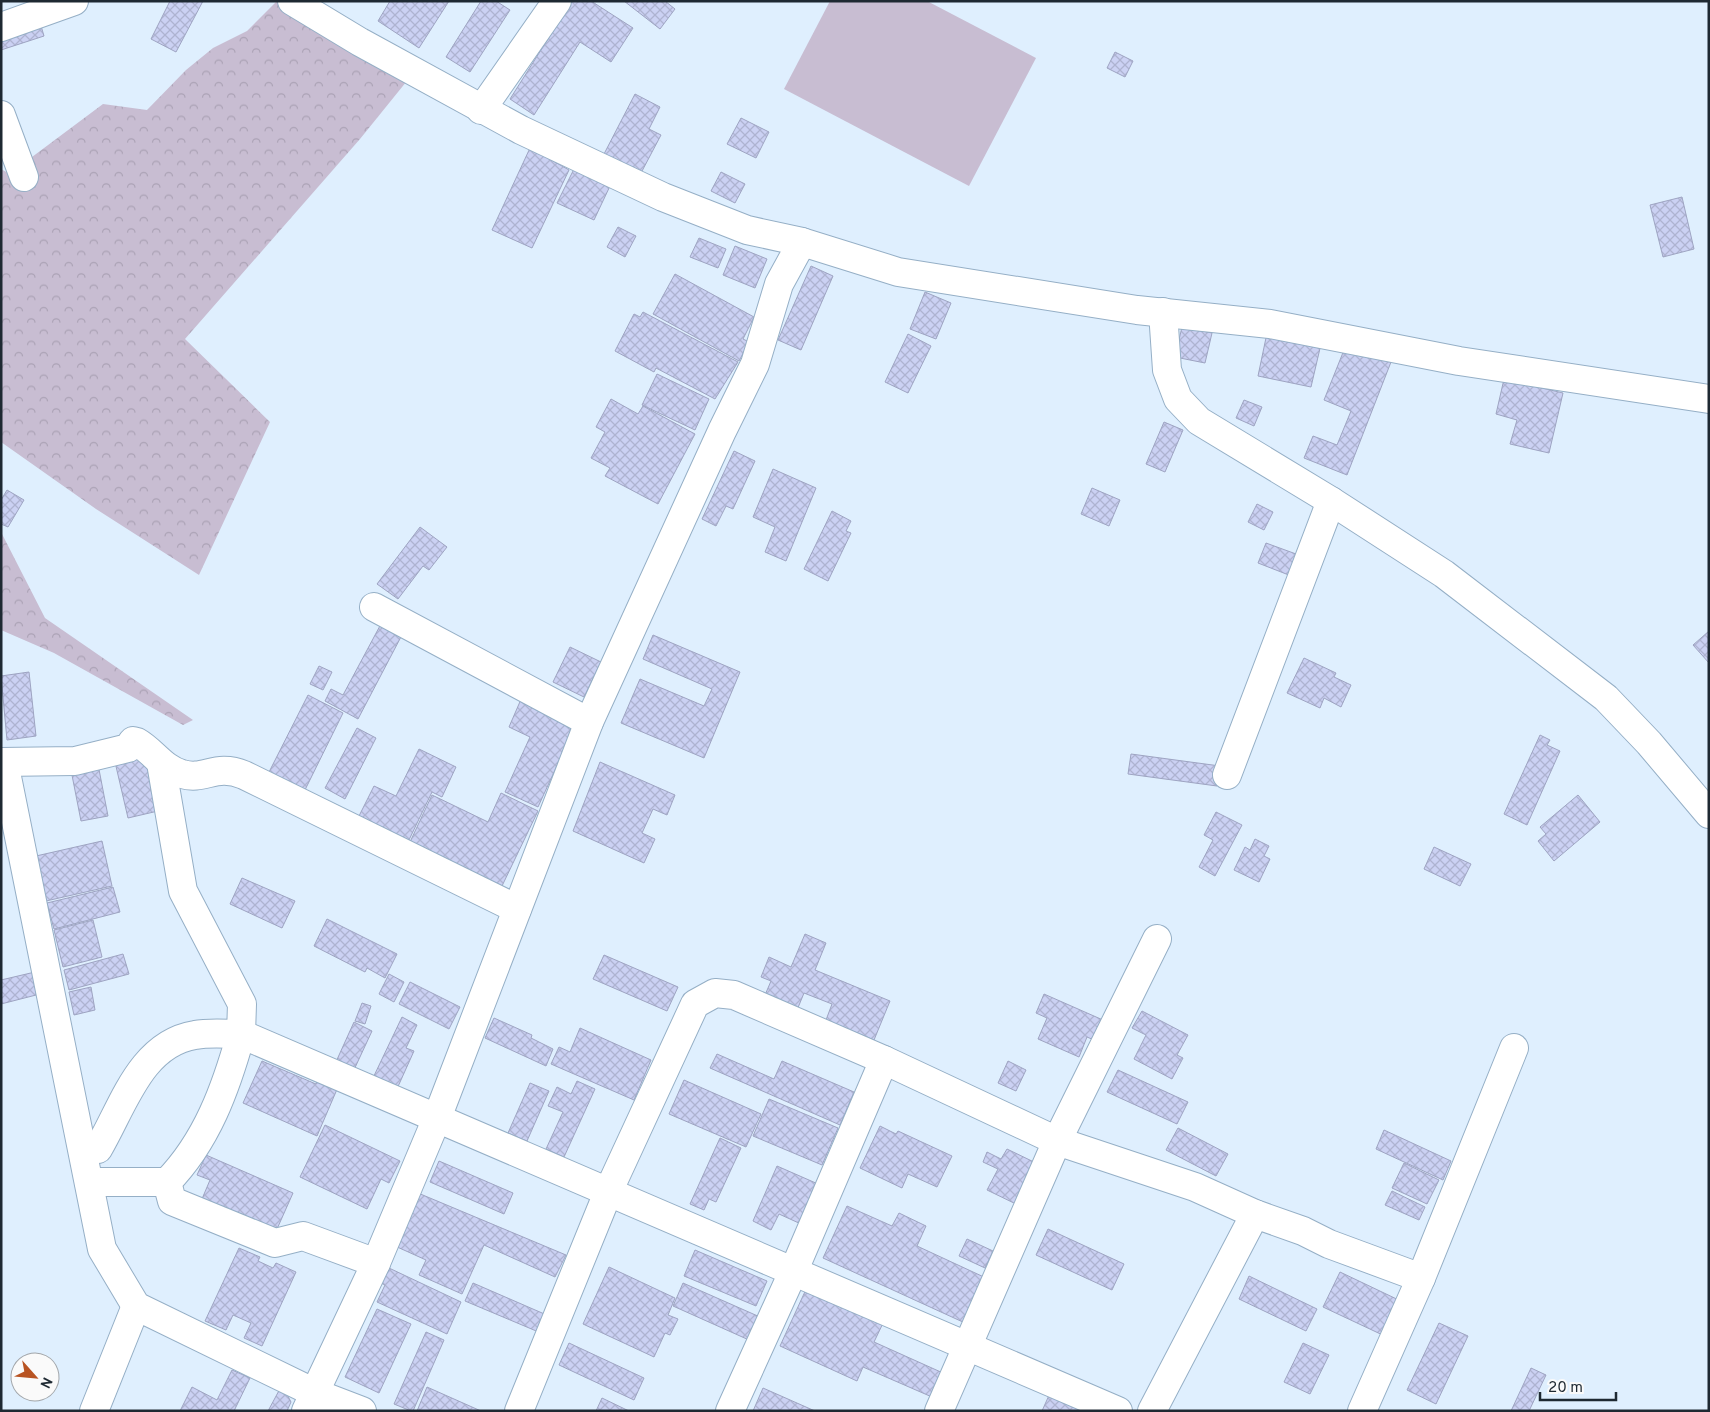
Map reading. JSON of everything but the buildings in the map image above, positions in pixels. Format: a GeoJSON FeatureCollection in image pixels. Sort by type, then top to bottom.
{"type":"FeatureCollection","features":[{"type":"Feature","properties":{"kind":"street"},"geometry":{"type":"LineString","coordinates":[[1,28],[74,1]]}},
{"type":"Feature","properties":{"kind":"street"},"geometry":{"type":"LineString","coordinates":[[481,110],[557,1]]}},
{"type":"Feature","properties":{"kind":"street"},"geometry":{"type":"LineString","coordinates":[[308,5],[481,110],[663,197],[746,230],[802,242],[898,272],[1163,312],[1270,324],[1459,361],[1709,400]]}},
{"type":"Feature","properties":{"kind":"street"},"geometry":{"type":"LineString","coordinates":[[1,115],[24,176]]}},
{"type":"Feature","properties":{"kind":"street"},"geometry":{"type":"LineString","coordinates":[[311,1402],[376,1263],[437,1118],[589,722],[722,431],[755,364],[779,284],[802,242]]}},
{"type":"Feature","properties":{"kind":"street"},"geometry":{"type":"LineString","coordinates":[[1163,312],[1167,370],[1178,399],[1199,420],[1331,501],[1444,574],[1606,698],[1649,743],[1709,814]]}},
{"type":"Feature","properties":{"kind":"street"},"geometry":{"type":"LineString","coordinates":[[1227,775],[1331,501]]}},
{"type":"Feature","properties":{"kind":"street"},"geometry":{"type":"LineString","coordinates":[[374,607],[589,722]]}},
{"type":"Feature","properties":{"kind":"street"},"geometry":{"type":"LineString","coordinates":[[362,1411],[311,1402],[136,1306],[102,1249],[3,762],[39,760],[75,762],[128,748],[133,741],[144,746],[173,771],[192,776],[226,770],[244,775],[517,908]]}},
{"type":"Feature","properties":{"kind":"street"},"geometry":{"type":"LineString","coordinates":[[89,1182],[167,1182],[182,1165],[211,1120],[228,1081],[241,1034],[242,1004],[183,891],[162,763]]}},
{"type":"Feature","properties":{"kind":"street"},"geometry":{"type":"LineString","coordinates":[[939,1411],[1057,1140],[1158,939]]}},
{"type":"Feature","properties":{"kind":"street"},"geometry":{"type":"LineString","coordinates":[[519,1411],[609,1190],[695,1004],[715,993],[734,995],[884,1060],[1057,1140],[1195,1187],[1256,1214],[1421,1278]]}},
{"type":"Feature","properties":{"kind":"street"},"geometry":{"type":"LineString","coordinates":[[82,1145],[98,1149],[140,1070],[164,1046],[195,1035],[241,1034],[609,1190],[1118,1411]]}},
{"type":"Feature","properties":{"kind":"street"},"geometry":{"type":"LineString","coordinates":[[1362,1411],[1421,1278],[1514,1048]]}},
{"type":"Feature","properties":{"kind":"street"},"geometry":{"type":"LineString","coordinates":[[730,1411],[794,1270],[884,1060]]}},
{"type":"Feature","properties":{"kind":"street"},"geometry":{"type":"LineString","coordinates":[[167,1182],[172,1201],[275,1243],[303,1236],[376,1263]]}},
{"type":"Feature","properties":{"kind":"street"},"geometry":{"type":"LineString","coordinates":[[1152,1411],[1256,1214]]}},
{"type":"Feature","properties":{"kind":"street"},"geometry":{"type":"LineString","coordinates":[[94,1411],[136,1306]]}},
{"type":"Feature","properties":{"kind":"green space"},"geometry":{"type":"Polygon","coordinates":[[[277,1],[289,1],[415,71],[360,139],[185,339],[270,422],[199,575],[96,509],[1,442],[1,169],[26,183],[32,157],[103,104],[147,110],[186,70],[213,48],[247,31],[277,1]]]}},
{"type":"Feature","properties":{"kind":"green space"},"geometry":{"type":"Polygon","coordinates":[[[830,1],[927,1],[1036,58],[969,186],[784,89],[830,1]]]}},
{"type":"Feature","properties":{"kind":"green space"},"geometry":{"type":"Polygon","coordinates":[[[1,532],[45,618],[193,720],[183,725],[54,653],[1,630],[1,532]]]}}]}
